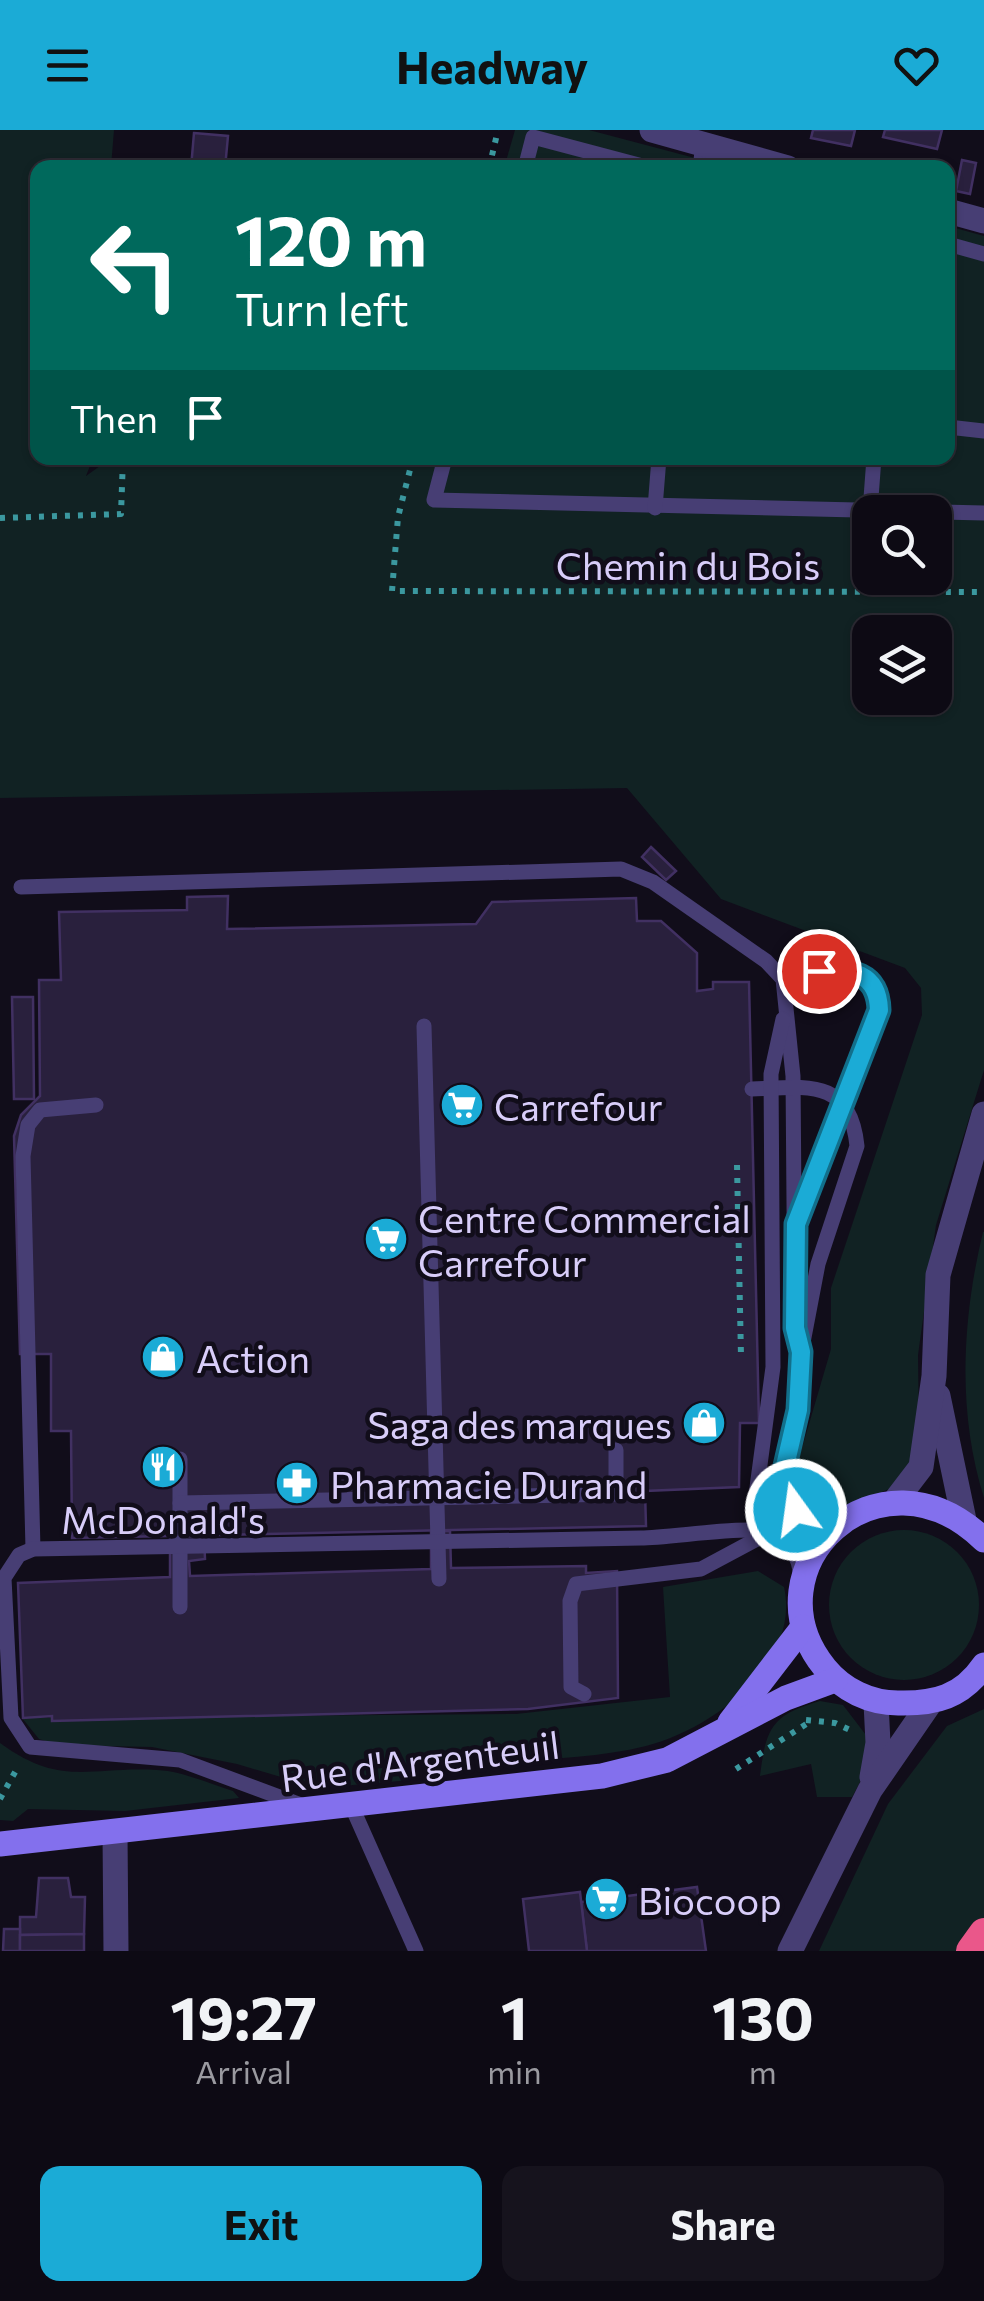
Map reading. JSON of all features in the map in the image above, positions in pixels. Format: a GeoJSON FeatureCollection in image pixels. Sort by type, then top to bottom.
{"type":"FeatureCollection","features":[{"type":"Feature","properties":{"kind":"highway"},"geometry":{"type":"LineString","coordinates":[[970,1951],[984,1933]]}},
{"type":"Feature","properties":{"kind":"street"},"geometry":{"type":"LineString","coordinates":[[652,130],[702,156],[731,160]]}},
{"type":"Feature","properties":{"kind":"street"},"geometry":{"type":"LineString","coordinates":[[955,213],[984,221]]}},
{"type":"Feature","properties":{"kind":"street"},"geometry":{"type":"LineString","coordinates":[[895,1501],[921,1467],[934,1376],[938,1275],[984,1114]]}},
{"type":"Feature","properties":{"kind":"street"},"geometry":{"type":"LineString","coordinates":[[934,1376],[964,1520]]}},
{"type":"Feature","properties":{"kind":"street"},"geometry":{"type":"LineString","coordinates":[[930,1704],[876,1703],[835,1680],[815,1656],[803,1627],[802,1588],[811,1559],[828,1534],[858,1511],[895,1501],[931,1504],[964,1520],[984,1540]]}},
{"type":"Feature","properties":{"kind":"street","name":"Rue d'Argenteuil"},"geometry":{"type":"LineString","coordinates":[[724,1730],[803,1627]]}},
{"type":"Feature","properties":{"kind":"street"},"geometry":{"type":"LineString","coordinates":[[790,1951],[870,1790],[930,1704],[981,1672]]}},
{"type":"Feature","properties":{"kind":"street","name":"Rue d'Argenteuil"},"geometry":{"type":"LineString","coordinates":[[0,1844],[602,1776],[667,1760],[786,1698],[835,1680]]}},
{"type":"Feature","properties":{"kind":"street"},"geometry":{"type":"LineString","coordinates":[[870,1790],[878,1744],[876,1703]]}},
{"type":"Feature","properties":{"kind":"street"},"geometry":{"type":"LineString","coordinates":[[116,1833],[116,1951]]}},
{"type":"Feature","properties":{"kind":"lane"},"geometry":{"type":"LineString","coordinates":[[527,160],[533,137],[620,160]]}},
{"type":"Feature","properties":{"kind":"lane"},"geometry":{"type":"LineString","coordinates":[[955,246],[984,254]]}},
{"type":"Feature","properties":{"kind":"lane"},"geometry":{"type":"LineString","coordinates":[[955,429],[984,432]]}},
{"type":"Feature","properties":{"kind":"lane"},"geometry":{"type":"LineString","coordinates":[[443,465],[434,500],[852,511]]}},
{"type":"Feature","properties":{"kind":"lane"},"geometry":{"type":"LineString","coordinates":[[655,508],[658,465]]}},
{"type":"Feature","properties":{"kind":"lane"},"geometry":{"type":"LineString","coordinates":[[871,495],[873,465]]}},
{"type":"Feature","properties":{"kind":"lane"},"geometry":{"type":"LineString","coordinates":[[952,512],[984,513]]}},
{"type":"Feature","properties":{"kind":"lane"},"geometry":{"type":"LineString","coordinates":[[21,887],[621,869],[653,882],[766,961],[783,979],[793,1076],[795,1328],[801,1352]]}},
{"type":"Feature","properties":{"kind":"lane"},"geometry":{"type":"LineString","coordinates":[[783,979],[819,971],[854,971],[870,980],[878,993],[879,1010],[796,1224]]}},
{"type":"Feature","properties":{"kind":"lane"},"geometry":{"type":"LineString","coordinates":[[786,1006],[771,1074],[774,1355],[754,1510],[770,1532],[790,1545],[798,1558],[802,1588]]}},
{"type":"Feature","properties":{"kind":"lane"},"geometry":{"type":"LineString","coordinates":[[424,1026],[439,1579]]}},
{"type":"Feature","properties":{"kind":"lane"},"geometry":{"type":"LineString","coordinates":[[752,1089],[820,1089],[836,1096],[849,1110],[857,1146],[818,1264],[801,1352],[798,1410],[782,1479],[785,1501],[828,1534]]}},
{"type":"Feature","properties":{"kind":"lane"},"geometry":{"type":"LineString","coordinates":[[34,1549],[23,1156],[28,1126],[40,1110],[88,1105]]}},
{"type":"Feature","properties":{"kind":"lane"},"geometry":{"type":"LineString","coordinates":[[180,1503],[616,1494],[616,1450]]}},
{"type":"Feature","properties":{"kind":"lane"},"geometry":{"type":"LineString","coordinates":[[180,1459],[180,1607]]}},
{"type":"Feature","properties":{"kind":"lane"},"geometry":{"type":"LineString","coordinates":[[314,1810],[180,1760],[30,1747],[10,1718],[4,1578],[18,1555],[34,1549],[688,1538],[748,1529],[770,1532]]}},
{"type":"Feature","properties":{"kind":"lane"},"geometry":{"type":"LineString","coordinates":[[584,1694],[572,1687],[570,1602],[576,1584],[701,1569],[770,1532]]}},
{"type":"Feature","properties":{"kind":"lane"},"geometry":{"type":"LineString","coordinates":[[352,1807],[416,1951]]}},
{"type":"Feature","properties":{"kind":"path"},"geometry":{"type":"LineString","coordinates":[[490,160],[498,130]]}},
{"type":"Feature","properties":{"kind":"path"},"geometry":{"type":"LineString","coordinates":[[0,518],[120,514],[123,465]]}},
{"type":"Feature","properties":{"kind":"path","name":"Chemin du Bois"},"geometry":{"type":"LineString","coordinates":[[411,465],[398,516],[392,591],[984,592]]}},
{"type":"Feature","properties":{"kind":"path"},"geometry":{"type":"LineString","coordinates":[[737,1166],[740,1356]]}},
{"type":"Feature","properties":{"kind":"path"},"geometry":{"type":"LineString","coordinates":[[786,1698],[808,1723]]}},
{"type":"Feature","properties":{"kind":"path"},"geometry":{"type":"LineString","coordinates":[[736,1769],[808,1723],[835,1723],[878,1744]]}},
{"type":"Feature","properties":{"kind":"path"},"geometry":{"type":"LineString","coordinates":[[0,1799],[30,1747]]}},
{"type":"Feature","properties":{"kind":"shaded area"},"geometry":{"type":"Polygon","coordinates":[[[0,130],[114,130],[112,160],[30,160],[30,465],[90,465],[86,476],[101,465],[955,465],[955,228],[984,236],[984,1070],[936,1225],[918,1355],[919,1437],[913,1466],[899,1485],[839,1509],[821,1507],[792,1482],[831,1349],[831,1288],[922,1015],[921,988],[905,968],[721,899],[627,788],[0,798],[0,130]]]}},
{"type":"Feature","properties":{"kind":"shaded area"},"geometry":{"type":"Polygon","coordinates":[[[515,130],[589,130],[703,160],[506,160],[515,130]]]}},
{"type":"Feature","properties":{"kind":"shaded area"},"geometry":{"type":"Polygon","coordinates":[[[983,1232],[984,1498],[966,1399],[967,1332],[983,1232]]]}},
{"type":"Feature","properties":{"kind":"shaded area"},"geometry":{"type":"Polygon","coordinates":[[[904,1530],[933,1536],[957,1552],[973,1576],[979,1605],[973,1634],[957,1658],[933,1674],[904,1680],[875,1674],[851,1658],[835,1634],[829,1605],[835,1576],[851,1552],[875,1536],[904,1530]]]}},
{"type":"Feature","properties":{"kind":"shaded area"},"geometry":{"type":"Polygon","coordinates":[[[758,1571],[784,1587],[786,1615],[779,1642],[765,1666],[746,1689],[698,1725],[630,1750],[508,1763],[505,1746],[408,1755],[411,1780],[318,1788],[237,1764],[152,1747],[58,1745],[39,1739],[22,1718],[516,1714],[670,1697],[663,1587],[758,1571]]]}},
{"type":"Feature","properties":{"kind":"shaded area"},"geometry":{"type":"Polygon","coordinates":[[[820,1701],[843,1705],[869,1739],[867,1769],[852,1797],[817,1797],[811,1764],[760,1776],[765,1746],[774,1725],[791,1712],[820,1701]]]}},
{"type":"Feature","properties":{"kind":"shaded area"},"geometry":{"type":"Polygon","coordinates":[[[984,1709],[984,1951],[819,1951],[888,1804],[947,1726],[984,1709]]]}},
{"type":"Feature","properties":{"kind":"shaded area"},"geometry":{"type":"Polygon","coordinates":[[[0,1743],[41,1766],[76,1772],[166,1771],[233,1791],[239,1798],[125,1811],[28,1809],[13,1821],[0,1820],[0,1743]]]}},
{"type":"Feature","properties":{"kind":"building"},"geometry":{"type":"Polygon","coordinates":[[[813,130],[855,130],[851,146],[811,138],[813,130]]]}},
{"type":"Feature","properties":{"kind":"building"},"geometry":{"type":"Polygon","coordinates":[[[885,130],[942,130],[937,149],[883,137],[885,130]]]}},
{"type":"Feature","properties":{"kind":"building"},"geometry":{"type":"Polygon","coordinates":[[[194,133],[228,136],[226,160],[192,160],[194,133]]]}},
{"type":"Feature","properties":{"kind":"building"},"geometry":{"type":"Polygon","coordinates":[[[962,160],[976,163],[970,194],[956,191],[962,160]]]}},
{"type":"Feature","properties":{"kind":"building"},"geometry":{"type":"Polygon","coordinates":[[[651,847],[676,871],[666,880],[642,857],[651,847]]]}},
{"type":"Feature","properties":{"kind":"building","name":"Centre Commercial Carrefour"},"geometry":{"type":"Polygon","coordinates":[[[228,896],[227,929],[476,924],[492,902],[636,898],[637,921],[661,921],[697,953],[697,991],[713,989],[713,982],[749,982],[759,1423],[740,1423],[739,1487],[645,1491],[646,1526],[72,1538],[71,1431],[51,1431],[51,1354],[20,1354],[14,1136],[21,1115],[40,1096],[39,980],[61,980],[59,912],[187,910],[187,897],[228,896]]]}},
{"type":"Feature","properties":{"kind":"building"},"geometry":{"type":"Polygon","coordinates":[[[12,997],[33,997],[34,1099],[14,1099],[12,997]]]}},
{"type":"Feature","properties":{"kind":"building"},"geometry":{"type":"Polygon","coordinates":[[[431,1531],[450,1531],[451,1568],[586,1566],[586,1573],[617,1571],[618,1698],[528,1709],[52,1721],[52,1716],[23,1718],[18,1583],[170,1577],[170,1536],[204,1536],[205,1559],[189,1561],[190,1576],[431,1569],[431,1531]]]}},
{"type":"Feature","properties":{"kind":"building"},"geometry":{"type":"Polygon","coordinates":[[[39,1878],[68,1878],[71,1897],[85,1897],[84,1934],[20,1935],[20,1917],[36,1917],[39,1878]]]}},
{"type":"Feature","properties":{"kind":"building"},"geometry":{"type":"Polygon","coordinates":[[[697,1887],[706,1951],[587,1951],[581,1902],[697,1887]]]}},
{"type":"Feature","properties":{"kind":"building"},"geometry":{"type":"Polygon","coordinates":[[[580,1892],[587,1951],[529,1951],[523,1899],[580,1892]]]}},
{"type":"Feature","properties":{"kind":"building"},"geometry":{"type":"Polygon","coordinates":[[[4,1929],[20,1929],[20,1951],[3,1951],[4,1929]]]}},
{"type":"Feature","properties":{"kind":"building"},"geometry":{"type":"Polygon","coordinates":[[[84,1934],[84,1951],[20,1951],[20,1935],[84,1934]]]}},
{"type":"Feature","properties":{"kind":"place","name":"Carrefour"},"geometry":{"type":"Point","coordinates":[462,1105]}},
{"type":"Feature","properties":{"kind":"place","name":"Centre Commercial Carrefour"},"geometry":{"type":"Point","coordinates":[386,1239]}},
{"type":"Feature","properties":{"kind":"place","name":"Action"},"geometry":{"type":"Point","coordinates":[163,1357]}},
{"type":"Feature","properties":{"kind":"place","name":"Saga des marques"},"geometry":{"type":"Point","coordinates":[704,1423]}},
{"type":"Feature","properties":{"kind":"place","name":"McDonald's"},"geometry":{"type":"Point","coordinates":[163,1467]}},
{"type":"Feature","properties":{"kind":"place","name":"Pharmacie Durand"},"geometry":{"type":"Point","coordinates":[297,1483]}},
{"type":"Feature","properties":{"kind":"place","name":"Biocoop"},"geometry":{"type":"Point","coordinates":[606,1899]}},
{"type":"Feature","properties":{"kind":"route"},"geometry":{"type":"LineString","coordinates":[[796,1510],[785,1501],[782,1479],[798,1410],[801,1352],[795,1328],[796,1224],[879,1010],[878,993],[870,980],[854,971],[819,971]]}}]}
